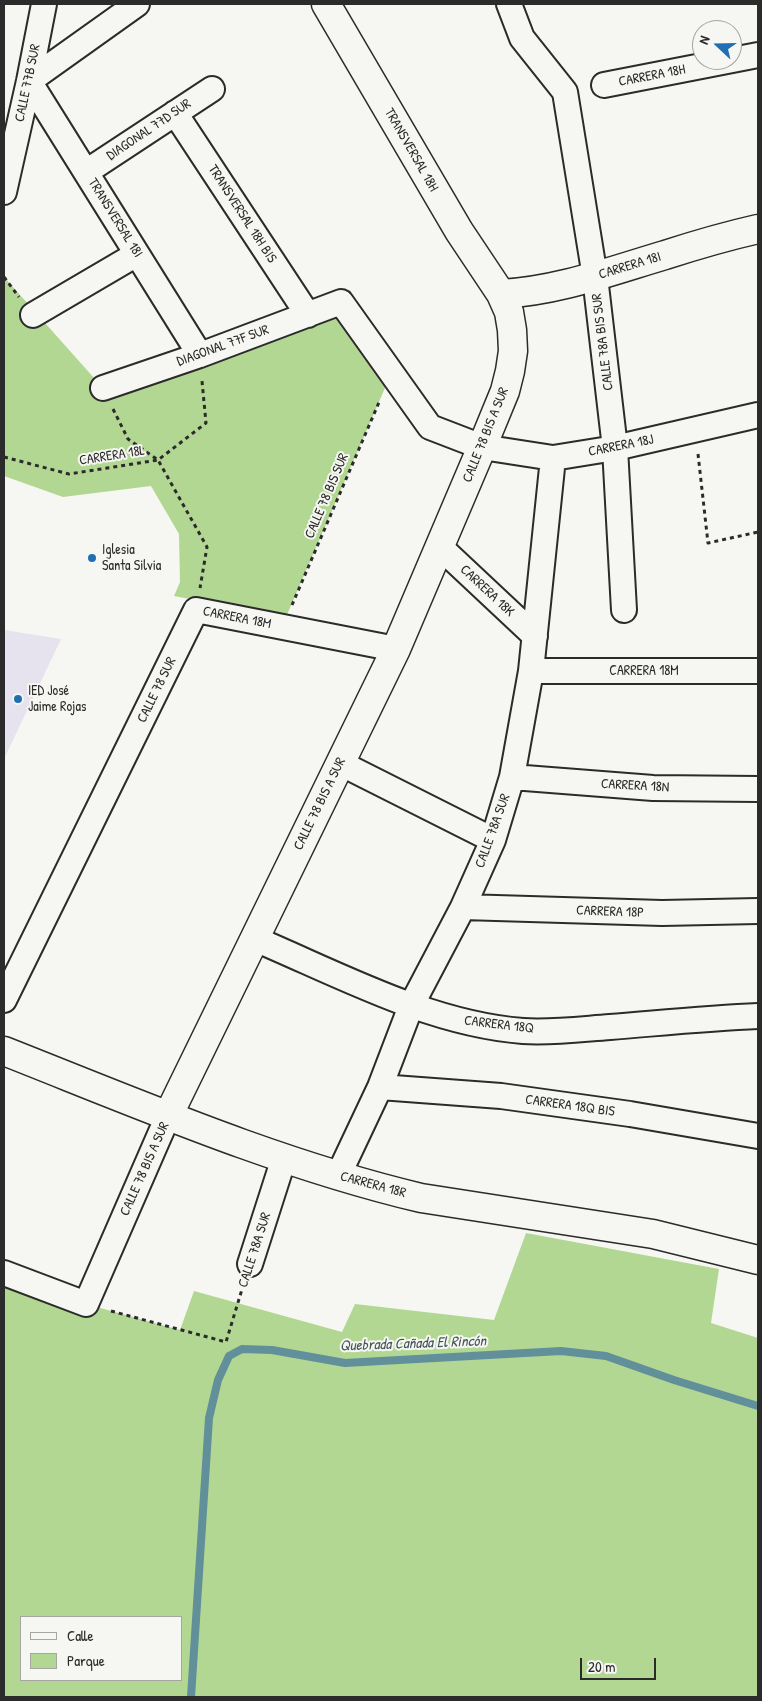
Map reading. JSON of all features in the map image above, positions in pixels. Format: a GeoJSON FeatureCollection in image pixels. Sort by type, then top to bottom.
{"type":"FeatureCollection","features":[{"type":"Feature","properties":{"kind":"street","name":"CALLE 77B SUR"},"geometry":{"type":"LineString","coordinates":[[4,192],[44,4]]}},
{"type":"Feature","properties":{"kind":"street"},"geometry":{"type":"LineString","coordinates":[[29,81],[137,4]]}},
{"type":"Feature","properties":{"kind":"street","name":"TRANSVERSAL 18H"},"geometry":{"type":"LineString","coordinates":[[326,4],[454,224],[501,294]]}},
{"type":"Feature","properties":{"kind":"street","name":"CALLE 78A BIS SUR"},"geometry":{"type":"LineString","coordinates":[[509,4],[522,38],[565,92],[595,277],[615,448],[624,610]]}},
{"type":"Feature","properties":{"kind":"street","name":"CARRERA 18H"},"geometry":{"type":"LineString","coordinates":[[604,85],[758,55]]}},
{"type":"Feature","properties":{"kind":"street","name":"TRANSVERSAL 18I"},"geometry":{"type":"LineString","coordinates":[[29,81],[200,355]]}},
{"type":"Feature","properties":{"kind":"street","name":"DIAGONAL 77D SUR"},"geometry":{"type":"LineString","coordinates":[[86,172],[212,89]]}},
{"type":"Feature","properties":{"kind":"street","name":"TRANSVERSAL 18H BIS"},"geometry":{"type":"LineString","coordinates":[[175,113],[308,315]]}},
{"type":"Feature","properties":{"kind":"street","name":"CARRERA 18I"},"geometry":{"type":"LineString","coordinates":[[501,294],[525,293],[595,277],[758,229]]}},
{"type":"Feature","properties":{"kind":"street"},"geometry":{"type":"LineString","coordinates":[[34,315],[137,254]]}},
{"type":"Feature","properties":{"kind":"street","name":"CALLE 78 BIS A SUR"},"geometry":{"type":"LineString","coordinates":[[86,1304],[168,1116],[396,649],[482,447],[505,391],[511,364],[512,330],[509,312],[501,294]]}},
{"type":"Feature","properties":{"kind":"street","name":"DIAGONAL 77F SUR"},"geometry":{"type":"LineString","coordinates":[[103,388],[200,355],[342,302],[392,374]]}},
{"type":"Feature","properties":{"kind":"street"},"geometry":{"type":"LineString","coordinates":[[392,374],[430,427],[482,447]]}},
{"type":"Feature","properties":{"kind":"street","name":"CARRERA 18J"},"geometry":{"type":"LineString","coordinates":[[482,447],[552,458],[615,448],[758,415]]}},
{"type":"Feature","properties":{"kind":"street","name":"CALLE 78A SUR"},"geometry":{"type":"LineString","coordinates":[[338,1176],[380,1087],[411,1006],[463,907],[493,840],[512,777],[531,671],[552,458]]}},
{"type":"Feature","properties":{"kind":"street","name":"CARRERA 18K"},"geometry":{"type":"LineString","coordinates":[[439,546],[535,636]]}},
{"type":"Feature","properties":{"kind":"street","name":"CARRERA 18M"},"geometry":{"type":"LineString","coordinates":[[196,610],[396,649]]}},
{"type":"Feature","properties":{"kind":"street","name":"CALLE 78 SUR"},"geometry":{"type":"LineString","coordinates":[[4,1000],[196,610]]}},
{"type":"Feature","properties":{"kind":"street","name":"CARRERA 18M"},"geometry":{"type":"LineString","coordinates":[[531,671],[758,671]]}},
{"type":"Feature","properties":{"kind":"street"},"geometry":{"type":"LineString","coordinates":[[340,763],[493,840]]}},
{"type":"Feature","properties":{"kind":"street","name":"CARRERA 18N"},"geometry":{"type":"LineString","coordinates":[[512,777],[653,788],[758,789]]}},
{"type":"Feature","properties":{"kind":"street","name":"CARRERA 18P"},"geometry":{"type":"LineString","coordinates":[[463,907],[662,913],[758,911]]}},
{"type":"Feature","properties":{"kind":"street","name":"CARRERA 18Q"},"geometry":{"type":"LineString","coordinates":[[255,939],[411,1006],[471,1024],[524,1031],[586,1029],[758,1016]]}},
{"type":"Feature","properties":{"kind":"street","name":"CARRERA 18R"},"geometry":{"type":"LineString","coordinates":[[4,1051],[168,1116],[338,1176],[422,1198],[653,1234],[758,1260]]}},
{"type":"Feature","properties":{"kind":"street","name":"CARRERA 18Q BIS"},"geometry":{"type":"LineString","coordinates":[[380,1087],[501,1096],[630,1114],[758,1136]]}},
{"type":"Feature","properties":{"kind":"street","name":"CALLE 78A SUR"},"geometry":{"type":"LineString","coordinates":[[250,1264],[284,1158]]}},
{"type":"Feature","properties":{"kind":"street"},"geometry":{"type":"LineString","coordinates":[[4,1273],[86,1304]]}},
{"type":"Feature","properties":{"kind":"path","name":"CARRERA 18L"},"geometry":{"type":"LineString","coordinates":[[4,457],[69,474],[158,460],[206,423],[200,355]]}},
{"type":"Feature","properties":{"kind":"path","name":"CALLE 78 BIS SUR"},"geometry":{"type":"LineString","coordinates":[[282,627],[392,374]]}},
{"type":"Feature","properties":{"kind":"path"},"geometry":{"type":"LineString","coordinates":[[103,388],[128,439],[158,460],[207,547],[196,610]]}},
{"type":"Feature","properties":{"kind":"path"},"geometry":{"type":"LineString","coordinates":[[695,431],[708,544],[758,532]]}},
{"type":"Feature","properties":{"kind":"path","name":"CALLE 78A SUR"},"geometry":{"type":"LineString","coordinates":[[86,1304],[226,1342],[250,1264]]}},
{"type":"Feature","properties":{"kind":"shaded area","name":"IED José Jaime Rojas"},"geometry":{"type":"Polygon","coordinates":[[[4,630],[61,639],[4,759],[4,630]]]}},
{"type":"Feature","properties":{"kind":"green space"},"geometry":{"type":"Polygon","coordinates":[[[4,277],[103,388],[341,302],[391,374],[286,617],[174,596],[180,582],[179,534],[151,486],[63,497],[4,476],[4,277]]]}},
{"type":"Feature","properties":{"kind":"green space"},"geometry":{"type":"Polygon","coordinates":[[[526,1233],[719,1269],[711,1323],[758,1338],[758,1697],[4,1697],[4,1273],[86,1304],[180,1330],[194,1291],[342,1332],[355,1304],[494,1320],[526,1233]]]}},
{"type":"Feature","properties":{"kind":"waterway","name":"Quebrada Cañada El Rincón"},"geometry":{"type":"LineString","coordinates":[[191,1697],[209,1418],[218,1380],[229,1356],[242,1349],[272,1350],[345,1363],[561,1351],[606,1356],[674,1380],[758,1406]]}},
{"type":"Feature","properties":{"kind":"place","name":"Iglesia Santa Silvia"},"geometry":{"type":"Point","coordinates":[92,558]}},
{"type":"Feature","properties":{"kind":"place","name":"IED José Jaime Rojas"},"geometry":{"type":"Point","coordinates":[18,699]}}]}
